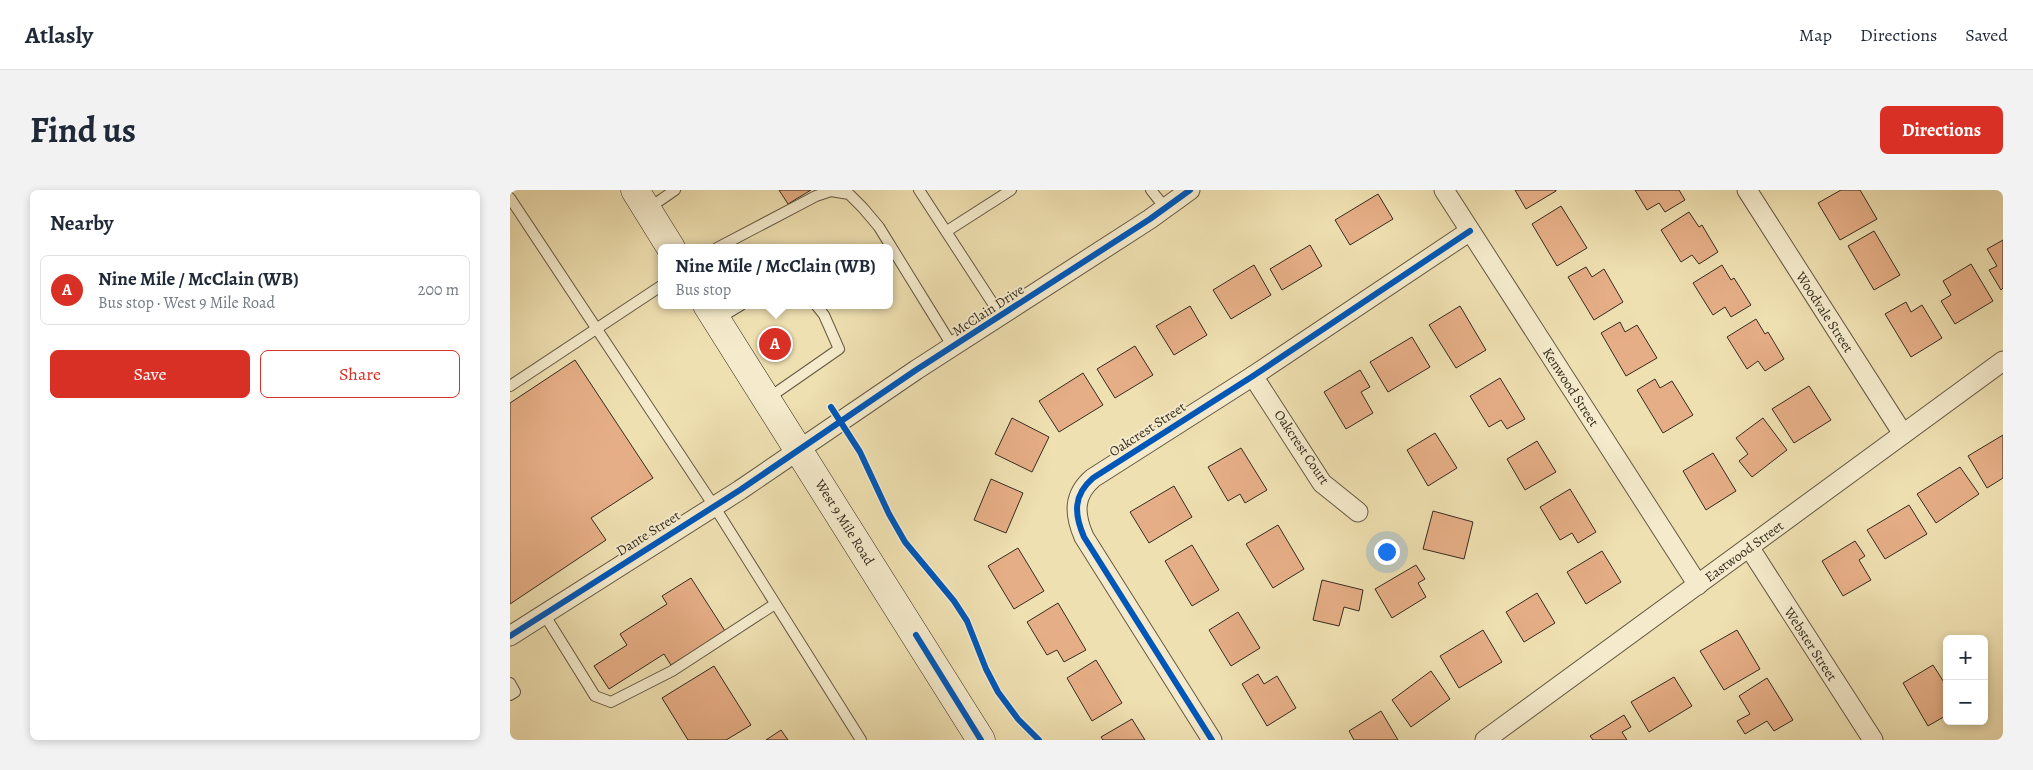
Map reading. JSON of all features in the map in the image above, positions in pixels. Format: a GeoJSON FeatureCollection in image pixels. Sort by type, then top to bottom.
{"type":"FeatureCollection","features":[{"type":"Feature","properties":{"kind":"main road"},"geometry":{"type":"LineString","coordinates":[[641,199],[669,244]]}},
{"type":"Feature","properties":{"kind":"main road","name":"West 9 Mile Road"},"geometry":{"type":"LineString","coordinates":[[712,313],[798,449],[974,738]]}},
{"type":"Feature","properties":{"kind":"street","name":"McClain Drive"},"geometry":{"type":"LineString","coordinates":[[798,449],[1166,209],[1190,190]]}},
{"type":"Feature","properties":{"kind":"street","name":"Kenwood Street"},"geometry":{"type":"LineString","coordinates":[[1444,190],[1698,585]]}},
{"type":"Feature","properties":{"kind":"street","name":"Woodvale Street"},"geometry":{"type":"LineString","coordinates":[[1747,190],[1903,434]]}},
{"type":"Feature","properties":{"kind":"street","name":"Oakcrest Street"},"geometry":{"type":"LineString","coordinates":[[1212,740],[1084,538],[1078,525],[1076,502],[1080,493],[1094,478],[1253,376],[1470,231]]}},
{"type":"Feature","properties":{"kind":"street","name":"Eastwood Street"},"geometry":{"type":"LineString","coordinates":[[1486,740],[2003,361]]}},
{"type":"Feature","properties":{"kind":"street","name":"Oakcrest Court"},"geometry":{"type":"LineString","coordinates":[[1253,376],[1322,483],[1358,512]]}},
{"type":"Feature","properties":{"kind":"street","name":"Dante Street"},"geometry":{"type":"LineString","coordinates":[[510,636],[714,506],[798,449]]}},
{"type":"Feature","properties":{"kind":"street","name":"Webster Street"},"geometry":{"type":"LineString","coordinates":[[1749,547],[1873,740]]}},
{"type":"Feature","properties":{"kind":"lane"},"geometry":{"type":"LineString","coordinates":[[641,199],[675,190]]}},
{"type":"Feature","properties":{"kind":"lane"},"geometry":{"type":"LineString","coordinates":[[919,190],[1002,316]]}},
{"type":"Feature","properties":{"kind":"lane"},"geometry":{"type":"LineString","coordinates":[[947,232],[1011,190]]}},
{"type":"Feature","properties":{"kind":"lane"},"geometry":{"type":"LineString","coordinates":[[1151,190],[1166,209]]}},
{"type":"Feature","properties":{"kind":"lane"},"geometry":{"type":"LineString","coordinates":[[725,244],[816,196],[832,191],[849,194],[880,227],[890,244]]}},
{"type":"Feature","properties":{"kind":"lane"},"geometry":{"type":"LineString","coordinates":[[510,198],[714,506],[862,740]]}},
{"type":"Feature","properties":{"kind":"lane"},"geometry":{"type":"LineString","coordinates":[[893,248],[953,347]]}},
{"type":"Feature","properties":{"kind":"lane"},"geometry":{"type":"LineString","coordinates":[[510,386],[658,288]]}},
{"type":"Feature","properties":{"kind":"lane"},"geometry":{"type":"LineString","coordinates":[[712,313],[726,309]]}},
{"type":"Feature","properties":{"kind":"lane"},"geometry":{"type":"LineString","coordinates":[[766,399],[839,349],[824,315],[819,309]]}},
{"type":"Feature","properties":{"kind":"lane"},"geometry":{"type":"LineString","coordinates":[[544,614],[595,696],[612,702],[637,691],[775,604]]}},
{"type":"Feature","properties":{"kind":"lane"},"geometry":{"type":"LineString","coordinates":[[510,684],[515,692],[510,695]]}},
{"type":"Feature","properties":{"kind":"building"},"geometry":{"type":"Polygon","coordinates":[[[779,190],[811,190],[788,204],[779,190]]]}},
{"type":"Feature","properties":{"kind":"building"},"geometry":{"type":"Polygon","coordinates":[[[1515,190],[1556,190],[1556,191],[1526,209],[1515,190]]]}},
{"type":"Feature","properties":{"kind":"building"},"geometry":{"type":"Polygon","coordinates":[[[1635,190],[1679,190],[1685,200],[1665,212],[1659,203],[1647,210],[1635,190]]]}},
{"type":"Feature","properties":{"kind":"building"},"geometry":{"type":"Polygon","coordinates":[[[1841,190],[1860,190],[1877,219],[1840,240],[1818,203],[1841,190]]]}},
{"type":"Feature","properties":{"kind":"building"},"geometry":{"type":"Polygon","coordinates":[[[1378,194],[1393,219],[1350,245],[1335,220],[1378,194]]]}},
{"type":"Feature","properties":{"kind":"building"},"geometry":{"type":"Polygon","coordinates":[[[1561,206],[1587,248],[1557,266],[1532,224],[1561,206]]]}},
{"type":"Feature","properties":{"kind":"building"},"geometry":{"type":"Polygon","coordinates":[[[1689,212],[1699,227],[1702,225],[1718,252],[1699,264],[1692,255],[1681,262],[1661,230],[1689,212]]]}},
{"type":"Feature","properties":{"kind":"building"},"geometry":{"type":"Polygon","coordinates":[[[1874,231],[1900,275],[1874,290],[1848,246],[1874,231]]]}},
{"type":"Feature","properties":{"kind":"building"},"geometry":{"type":"Polygon","coordinates":[[[2003,240],[2003,288],[2001,290],[1989,270],[1997,266],[1987,249],[2003,240]]]}},
{"type":"Feature","properties":{"kind":"building"},"geometry":{"type":"Polygon","coordinates":[[[1310,245],[1322,266],[1282,290],[1270,269],[1310,245]]]}},
{"type":"Feature","properties":{"kind":"building"},"geometry":{"type":"Polygon","coordinates":[[[1971,264],[1993,301],[1955,324],[1941,301],[1951,295],[1943,281],[1971,264]]]}},
{"type":"Feature","properties":{"kind":"building"},"geometry":{"type":"Polygon","coordinates":[[[1254,265],[1271,295],[1231,319],[1213,290],[1254,265]]]}},
{"type":"Feature","properties":{"kind":"building"},"geometry":{"type":"Polygon","coordinates":[[[1722,265],[1731,280],[1734,278],[1751,305],[1731,317],[1725,307],[1713,315],[1693,283],[1722,265]]]}},
{"type":"Feature","properties":{"kind":"building"},"geometry":{"type":"Polygon","coordinates":[[[1586,267],[1592,277],[1604,269],[1623,302],[1594,320],[1568,277],[1586,267]]]}},
{"type":"Feature","properties":{"kind":"building"},"geometry":{"type":"Polygon","coordinates":[[[1906,302],[1911,312],[1922,305],[1942,338],[1911,357],[1885,314],[1906,302]]]}},
{"type":"Feature","properties":{"kind":"building"},"geometry":{"type":"Polygon","coordinates":[[[1190,306],[1207,335],[1174,355],[1156,326],[1190,306]]]}},
{"type":"Feature","properties":{"kind":"building"},"geometry":{"type":"Polygon","coordinates":[[[1460,306],[1486,350],[1456,368],[1429,325],[1460,306]]]}},
{"type":"Feature","properties":{"kind":"building"},"geometry":{"type":"Polygon","coordinates":[[[1756,319],[1765,334],[1768,332],[1784,359],[1765,371],[1758,361],[1747,369],[1727,337],[1756,319]]]}},
{"type":"Feature","properties":{"kind":"building"},"geometry":{"type":"Polygon","coordinates":[[[1620,322],[1625,332],[1637,325],[1657,358],[1626,376],[1601,333],[1620,322]]]}},
{"type":"Feature","properties":{"kind":"building"},"geometry":{"type":"Polygon","coordinates":[[[1412,337],[1430,367],[1388,392],[1370,362],[1412,337]]]}},
{"type":"Feature","properties":{"kind":"building"},"geometry":{"type":"Polygon","coordinates":[[[1135,346],[1153,375],[1115,398],[1097,369],[1135,346]]]}},
{"type":"Feature","properties":{"kind":"building"},"geometry":{"type":"Polygon","coordinates":[[[575,360],[653,478],[591,518],[606,540],[510,604],[510,403],[575,360]]]}},
{"type":"Feature","properties":{"kind":"building"},"geometry":{"type":"Polygon","coordinates":[[[1360,370],[1370,387],[1361,392],[1373,413],[1346,429],[1324,392],[1360,370]]]}},
{"type":"Feature","properties":{"kind":"building"},"geometry":{"type":"Polygon","coordinates":[[[1083,373],[1103,405],[1059,432],[1039,401],[1083,373]]]}},
{"type":"Feature","properties":{"kind":"building"},"geometry":{"type":"Polygon","coordinates":[[[1500,378],[1525,419],[1507,429],[1501,420],[1489,427],[1470,396],[1500,378]]]}},
{"type":"Feature","properties":{"kind":"building"},"geometry":{"type":"Polygon","coordinates":[[[1655,379],[1660,388],[1672,381],[1693,415],[1663,433],[1637,390],[1655,379]]]}},
{"type":"Feature","properties":{"kind":"building"},"geometry":{"type":"Polygon","coordinates":[[[1809,386],[1831,420],[1794,443],[1772,409],[1809,386]]]}},
{"type":"Feature","properties":{"kind":"building"},"geometry":{"type":"Polygon","coordinates":[[[1012,418],[1049,437],[1032,472],[995,454],[1012,418]]]}},
{"type":"Feature","properties":{"kind":"building"},"geometry":{"type":"Polygon","coordinates":[[[1763,418],[1787,450],[1752,477],[1739,461],[1748,454],[1736,438],[1763,418]]]}},
{"type":"Feature","properties":{"kind":"building"},"geometry":{"type":"Polygon","coordinates":[[[1435,433],[1457,468],[1428,486],[1407,450],[1435,433]]]}},
{"type":"Feature","properties":{"kind":"building"},"geometry":{"type":"Polygon","coordinates":[[[2003,435],[2003,478],[1987,488],[1968,456],[2003,435]]]}},
{"type":"Feature","properties":{"kind":"building"},"geometry":{"type":"Polygon","coordinates":[[[1537,441],[1556,472],[1525,490],[1507,459],[1537,441]]]}},
{"type":"Feature","properties":{"kind":"building"},"geometry":{"type":"Polygon","coordinates":[[[1241,448],[1267,490],[1245,503],[1240,494],[1228,501],[1208,467],[1241,448]]]}},
{"type":"Feature","properties":{"kind":"building"},"geometry":{"type":"Polygon","coordinates":[[[1713,453],[1736,491],[1706,510],[1683,471],[1713,453]]]}},
{"type":"Feature","properties":{"kind":"building"},"geometry":{"type":"Polygon","coordinates":[[[1960,467],[1979,494],[1936,523],[1917,494],[1960,467]]]}},
{"type":"Feature","properties":{"kind":"building"},"geometry":{"type":"Polygon","coordinates":[[[991,479],[1023,493],[1006,533],[974,520],[991,479]]]}},
{"type":"Feature","properties":{"kind":"building"},"geometry":{"type":"Polygon","coordinates":[[[1174,486],[1192,517],[1149,543],[1130,512],[1174,486]]]}},
{"type":"Feature","properties":{"kind":"building"},"geometry":{"type":"Polygon","coordinates":[[[1570,489],[1596,532],[1578,543],[1572,533],[1560,540],[1540,507],[1570,489]]]}},
{"type":"Feature","properties":{"kind":"building"},"geometry":{"type":"Polygon","coordinates":[[[1909,505],[1927,534],[1885,559],[1867,530],[1909,505]]]}},
{"type":"Feature","properties":{"kind":"building"},"geometry":{"type":"Polygon","coordinates":[[[1433,511],[1473,522],[1464,559],[1423,549],[1433,511]]]}},
{"type":"Feature","properties":{"kind":"building"},"geometry":{"type":"Polygon","coordinates":[[[1278,525],[1304,569],[1273,588],[1246,544],[1278,525]]]}},
{"type":"Feature","properties":{"kind":"building"},"geometry":{"type":"Polygon","coordinates":[[[1855,541],[1865,556],[1859,560],[1871,580],[1843,596],[1822,561],[1855,541]]]}},
{"type":"Feature","properties":{"kind":"building"},"geometry":{"type":"Polygon","coordinates":[[[1192,545],[1219,590],[1192,606],[1165,561],[1192,545]]]}},
{"type":"Feature","properties":{"kind":"building"},"geometry":{"type":"Polygon","coordinates":[[[1018,548],[1044,591],[1014,609],[988,566],[1018,548]]]}},
{"type":"Feature","properties":{"kind":"building"},"geometry":{"type":"Polygon","coordinates":[[[1602,551],[1621,582],[1586,604],[1567,572],[1602,551]]]}},
{"type":"Feature","properties":{"kind":"building"},"geometry":{"type":"Polygon","coordinates":[[[1416,565],[1425,579],[1418,583],[1426,597],[1392,618],[1375,589],[1416,565]]]}},
{"type":"Feature","properties":{"kind":"building"},"geometry":{"type":"Polygon","coordinates":[[[691,578],[725,631],[671,665],[664,654],[609,689],[594,666],[627,645],[620,634],[667,604],[662,596],[691,578]]]}},
{"type":"Feature","properties":{"kind":"building"},"geometry":{"type":"Polygon","coordinates":[[[1322,580],[1363,590],[1359,611],[1344,607],[1339,626],[1313,620],[1322,580]]]}},
{"type":"Feature","properties":{"kind":"building"},"geometry":{"type":"Polygon","coordinates":[[[1537,593],[1555,623],[1524,642],[1506,612],[1537,593]]]}},
{"type":"Feature","properties":{"kind":"building"},"geometry":{"type":"Polygon","coordinates":[[[1058,603],[1086,650],[1064,662],[1057,650],[1047,655],[1027,622],[1058,603]]]}},
{"type":"Feature","properties":{"kind":"building"},"geometry":{"type":"Polygon","coordinates":[[[1238,612],[1260,648],[1231,666],[1209,630],[1238,612]]]}},
{"type":"Feature","properties":{"kind":"building"},"geometry":{"type":"Polygon","coordinates":[[[1483,630],[1502,662],[1459,688],[1440,656],[1483,630]]]}},
{"type":"Feature","properties":{"kind":"building"},"geometry":{"type":"Polygon","coordinates":[[[1737,630],[1760,669],[1724,690],[1700,651],[1737,630]]]}},
{"type":"Feature","properties":{"kind":"building"},"geometry":{"type":"Polygon","coordinates":[[[1096,660],[1122,703],[1092,721],[1067,678],[1096,660]]]}},
{"type":"Feature","properties":{"kind":"building"},"geometry":{"type":"Polygon","coordinates":[[[1933,665],[1943,681],[1943,717],[1928,726],[1903,683],[1933,665]]]}},
{"type":"Feature","properties":{"kind":"building"},"geometry":{"type":"Polygon","coordinates":[[[714,666],[751,725],[726,740],[688,740],[662,698],[714,666]]]}},
{"type":"Feature","properties":{"kind":"building"},"geometry":{"type":"Polygon","coordinates":[[[1431,671],[1450,699],[1411,727],[1392,700],[1431,671]]]}},
{"type":"Feature","properties":{"kind":"building"},"geometry":{"type":"Polygon","coordinates":[[[1258,674],[1264,684],[1277,676],[1296,708],[1267,726],[1242,684],[1258,674]]]}},
{"type":"Feature","properties":{"kind":"building"},"geometry":{"type":"Polygon","coordinates":[[[1674,677],[1692,706],[1649,732],[1631,702],[1674,677]]]}},
{"type":"Feature","properties":{"kind":"building"},"geometry":{"type":"Polygon","coordinates":[[[1767,678],[1793,720],[1774,731],[1767,721],[1745,734],[1737,721],[1750,714],[1739,696],[1767,678]]]}},
{"type":"Feature","properties":{"kind":"building"},"geometry":{"type":"Polygon","coordinates":[[[1381,711],[1398,740],[1354,740],[1349,731],[1381,711]]]}},
{"type":"Feature","properties":{"kind":"building"},"geometry":{"type":"Polygon","coordinates":[[[1624,715],[1631,727],[1622,732],[1627,740],[1593,740],[1590,736],[1624,715]]]}},
{"type":"Feature","properties":{"kind":"building"},"geometry":{"type":"Polygon","coordinates":[[[1132,719],[1145,740],[1103,740],[1101,737],[1132,719]]]}},
{"type":"Feature","properties":{"kind":"building"},"geometry":{"type":"Polygon","coordinates":[[[781,730],[788,740],[766,740],[781,730]]]}},
{"type":"Feature","properties":{"kind":"cycle path"},"geometry":{"type":"LineString","coordinates":[[510,636],[740,490],[916,370],[1150,219],[1190,190]]}},
{"type":"Feature","properties":{"kind":"cycle path"},"geometry":{"type":"LineString","coordinates":[[1212,740],[1084,537],[1077,513],[1077,505],[1082,491],[1093,478],[1253,376],[1470,231]]}},
{"type":"Feature","properties":{"kind":"cycle path"},"geometry":{"type":"LineString","coordinates":[[831,407],[860,452],[889,514],[905,542],[954,601],[967,621],[986,669],[998,692],[1018,719],[1039,740]]}},
{"type":"Feature","properties":{"kind":"cycle path"},"geometry":{"type":"LineString","coordinates":[[916,635],[981,740]]}},
{"type":"Feature","properties":{"kind":"place","name":"Nine Mile / McClain (WB)"},"geometry":{"type":"Point","coordinates":[775,344]}}]}
